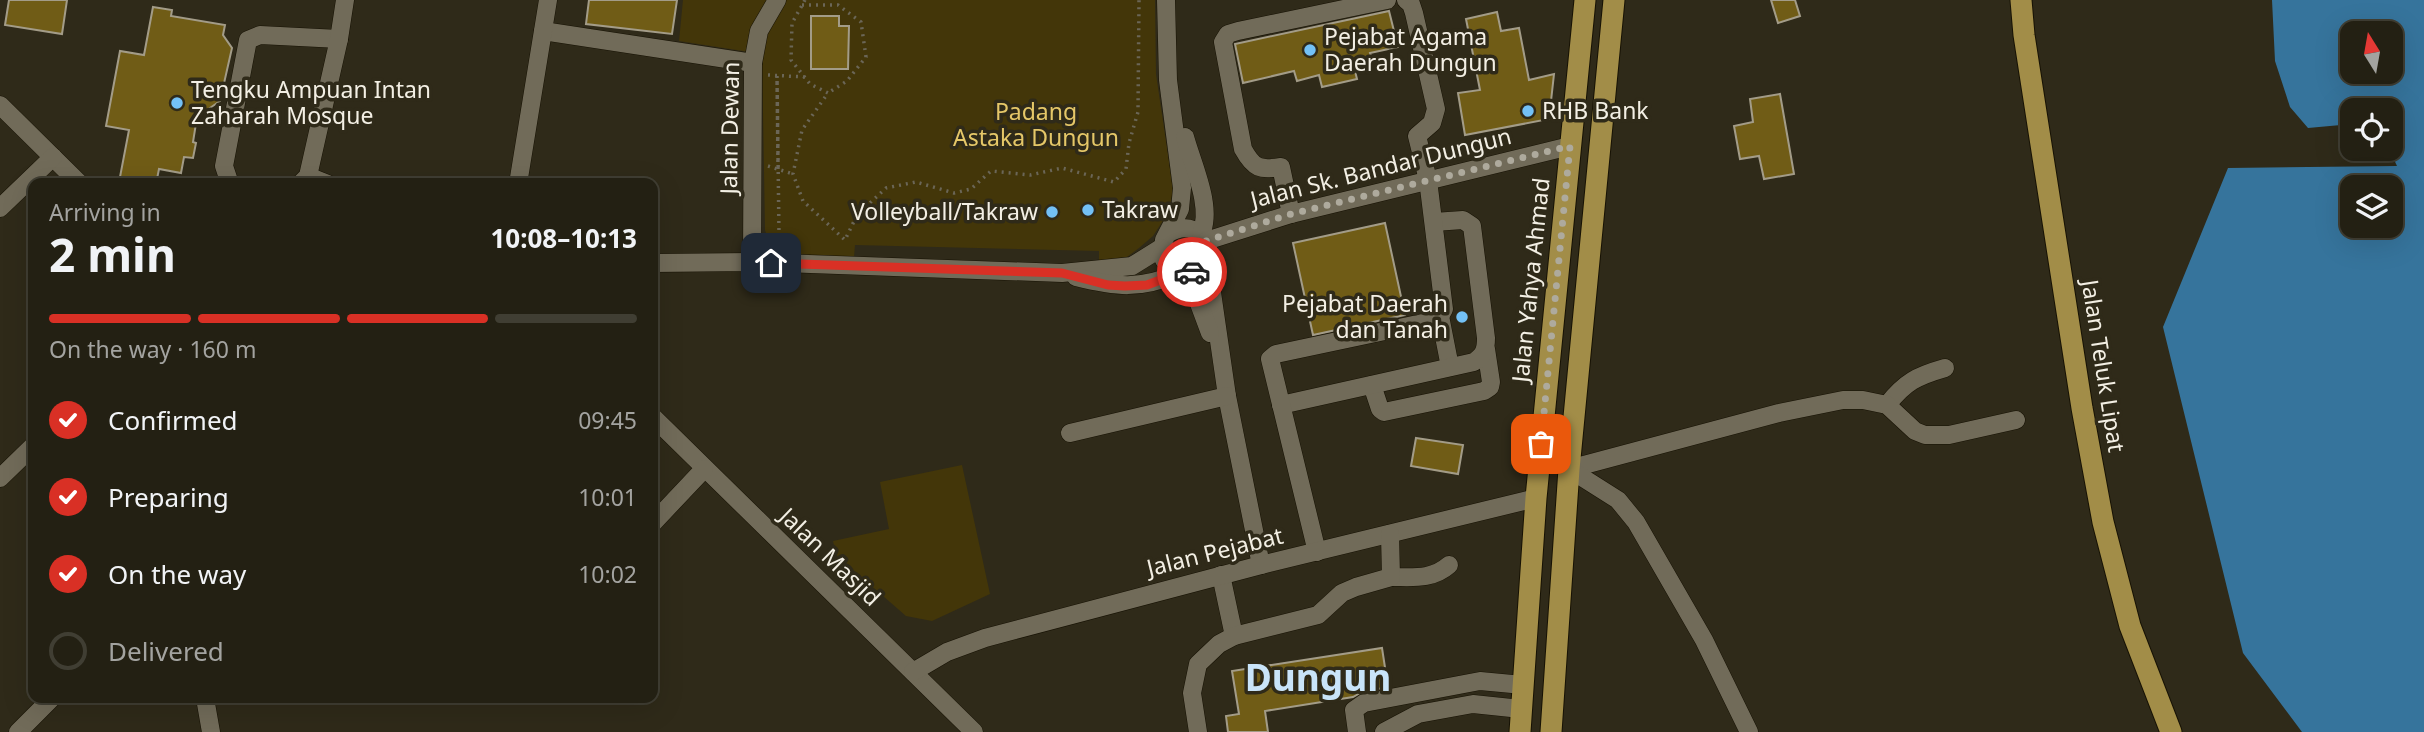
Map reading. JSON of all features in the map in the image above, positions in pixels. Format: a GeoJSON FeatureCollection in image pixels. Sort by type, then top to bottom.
{"type":"FeatureCollection","features":[{"type":"Feature","properties":{"kind":"main road","name":"Jalan Yahya Ahmad"},"geometry":{"type":"LineString","coordinates":[[1520,732],[1536,498],[1585,0]]}},
{"type":"Feature","properties":{"kind":"main road"},"geometry":{"type":"LineString","coordinates":[[1551,732],[1569,468],[1614,0]]}},
{"type":"Feature","properties":{"kind":"main road","name":"Jalan Teluk Lipat"},"geometry":{"type":"LineString","coordinates":[[2021,0],[2024,35],[2082,408],[2103,522],[2130,626],[2171,732]]}},
{"type":"Feature","properties":{"kind":"street"},"geometry":{"type":"LineString","coordinates":[[304,178],[339,39],[345,0]]}},
{"type":"Feature","properties":{"kind":"street"},"geometry":{"type":"LineString","coordinates":[[519,178],[548,0]]}},
{"type":"Feature","properties":{"kind":"street","name":"Jalan Dewan"},"geometry":{"type":"LineString","coordinates":[[752,262],[753,69],[759,31],[777,0]]}},
{"type":"Feature","properties":{"kind":"street"},"geometry":{"type":"LineString","coordinates":[[1166,0],[1168,80],[1182,188],[1181,209],[1165,240],[1165,264],[1171,270],[1184,274]]}},
{"type":"Feature","properties":{"kind":"street"},"geometry":{"type":"LineString","coordinates":[[1291,214],[1281,167],[1262,169],[1250,162],[1243,149],[1223,42],[1228,34],[1238,31],[1387,0]]}},
{"type":"Feature","properties":{"kind":"street"},"geometry":{"type":"LineString","coordinates":[[1317,552],[1270,359],[1276,354],[1432,321],[1440,316],[1444,309],[1428,180],[1417,136],[1432,123],[1436,109],[1414,13],[1411,4],[1406,0]]}},
{"type":"Feature","properties":{"kind":"street"},"geometry":{"type":"LineString","coordinates":[[542,31],[753,69]]}},
{"type":"Feature","properties":{"kind":"street"},"geometry":{"type":"LineString","coordinates":[[228,178],[224,166],[248,40],[260,35],[339,39]]}},
{"type":"Feature","properties":{"kind":"street"},"geometry":{"type":"LineString","coordinates":[[1062,273],[1108,285],[1125,286],[1147,285],[1196,271],[1204,244],[1206,209],[1168,80]]}},
{"type":"Feature","properties":{"kind":"street"},"geometry":{"type":"LineString","coordinates":[[0,106],[74,178]]}},
{"type":"Feature","properties":{"kind":"street","name":"Jalan Sk. Bandar Dungun"},"geometry":{"type":"LineString","coordinates":[[1204,244],[1291,214],[1570,146]]}},
{"type":"Feature","properties":{"kind":"street"},"geometry":{"type":"LineString","coordinates":[[31,178],[53,157]]}},
{"type":"Feature","properties":{"kind":"street"},"geometry":{"type":"LineString","coordinates":[[0,208],[28,181]]}},
{"type":"Feature","properties":{"kind":"street"},"geometry":{"type":"LineString","coordinates":[[1372,385],[1380,410],[1384,412],[1484,391],[1492,382],[1472,226],[1463,220],[1434,222]]}},
{"type":"Feature","properties":{"kind":"street"},"geometry":{"type":"LineString","coordinates":[[658,263],[752,262],[1062,273],[1132,265],[1185,228],[1204,244],[1227,396],[1261,565]]}},
{"type":"Feature","properties":{"kind":"street"},"geometry":{"type":"LineString","coordinates":[[1184,274],[1222,366]]}},
{"type":"Feature","properties":{"kind":"street"},"geometry":{"type":"LineString","coordinates":[[1440,316],[1450,367]]}},
{"type":"Feature","properties":{"kind":"street"},"geometry":{"type":"LineString","coordinates":[[1281,405],[1474,362],[1486,349]]}},
{"type":"Feature","properties":{"kind":"street"},"geometry":{"type":"LineString","coordinates":[[1887,405],[1897,392],[1914,378],[1945,368]]}},
{"type":"Feature","properties":{"kind":"street"},"geometry":{"type":"LineString","coordinates":[[1070,433],[1227,396]]}},
{"type":"Feature","properties":{"kind":"street"},"geometry":{"type":"LineString","coordinates":[[1569,468],[1779,413],[1843,400],[1863,400],[1887,405],[1915,431],[1925,435],[1949,435],[2015,421]]}},
{"type":"Feature","properties":{"kind":"street","name":"Jalan Masjid"},"geometry":{"type":"LineString","coordinates":[[658,422],[974,732]]}},
{"type":"Feature","properties":{"kind":"street"},"geometry":{"type":"LineString","coordinates":[[0,478],[28,451]]}},
{"type":"Feature","properties":{"kind":"street"},"geometry":{"type":"LineString","coordinates":[[1569,468],[1618,500],[1636,522],[1704,640],[1749,732]]}},
{"type":"Feature","properties":{"kind":"street"},"geometry":{"type":"LineString","coordinates":[[658,518],[704,469]]}},
{"type":"Feature","properties":{"kind":"street","name":"Jalan Pejabat"},"geometry":{"type":"LineString","coordinates":[[913,672],[965,644],[1221,575],[1536,498]]}},
{"type":"Feature","properties":{"kind":"street"},"geometry":{"type":"LineString","coordinates":[[1390,534],[1391,577]]}},
{"type":"Feature","properties":{"kind":"street"},"geometry":{"type":"LineString","coordinates":[[1198,732],[1192,693],[1198,664],[1219,644],[1234,636],[1318,615],[1342,593],[1356,587],[1391,577],[1428,577],[1440,573],[1450,565]]}},
{"type":"Feature","properties":{"kind":"street"},"geometry":{"type":"LineString","coordinates":[[1221,575],[1234,636]]}},
{"type":"Feature","properties":{"kind":"street"},"geometry":{"type":"LineString","coordinates":[[1357,732],[1354,709],[1364,703],[1480,681],[1523,685]]}},
{"type":"Feature","properties":{"kind":"street"},"geometry":{"type":"LineString","coordinates":[[1403,696],[1409,719]]}},
{"type":"Feature","properties":{"kind":"street"},"geometry":{"type":"LineString","coordinates":[[18,732],[47,703]]}},
{"type":"Feature","properties":{"kind":"street"},"geometry":{"type":"LineString","coordinates":[[206,703],[211,732]]}},
{"type":"Feature","properties":{"kind":"street"},"geometry":{"type":"LineString","coordinates":[[1384,732],[1418,714],[1473,704],[1521,709]]}},
{"type":"Feature","properties":{"kind":"path"},"geometry":{"type":"LineString","coordinates":[[805,0],[792,23],[790,60],[810,84],[828,93]]}},
{"type":"Feature","properties":{"kind":"path"},"geometry":{"type":"LineString","coordinates":[[802,5],[838,5],[862,22],[866,57],[847,81],[828,93],[802,130],[793,174],[803,201],[845,240],[858,215],[886,188],[916,181],[954,193],[971,189],[991,171],[1030,175],[1062,168],[1114,182],[1126,169],[1129,143],[1138,112],[1139,0]]}},
{"type":"Feature","properties":{"kind":"path"},"geometry":{"type":"LineString","coordinates":[[753,69],[777,76],[805,77]]}},
{"type":"Feature","properties":{"kind":"path"},"geometry":{"type":"LineString","coordinates":[[777,76],[778,169]]}},
{"type":"Feature","properties":{"kind":"path"},"geometry":{"type":"LineString","coordinates":[[777,89],[779,234],[792,242],[790,263]]}},
{"type":"Feature","properties":{"kind":"path"},"geometry":{"type":"LineString","coordinates":[[753,161],[793,174]]}},
{"type":"Feature","properties":{"kind":"green space","name":"Padang Astaka Dungun"},"geometry":{"type":"Polygon","coordinates":[[[683,0],[1155,0],[1156,74],[1173,189],[1166,216],[1153,236],[1127,257],[1099,261],[1099,251],[855,245],[854,257],[787,254],[767,236],[765,230],[762,54],[679,41],[683,0]]]}},
{"type":"Feature","properties":{"kind":"green space"},"geometry":{"type":"Polygon","coordinates":[[[962,465],[990,594],[932,621],[906,616],[836,555],[833,541],[889,529],[880,482],[962,465]]]}},
{"type":"Feature","properties":{"kind":"water"},"geometry":{"type":"Polygon","coordinates":[[[2272,0],[2424,0],[2424,732],[2302,732],[2243,653],[2163,327],[2228,168],[2397,166],[2395,161],[2403,161],[2403,98],[2340,98],[2340,125],[2308,128],[2290,107],[2275,61],[2272,0]]]}},
{"type":"Feature","properties":{"kind":"building"},"geometry":{"type":"Polygon","coordinates":[[[9,0],[67,0],[62,34],[5,25],[9,0]]]}},
{"type":"Feature","properties":{"kind":"building"},"geometry":{"type":"Polygon","coordinates":[[[589,0],[677,0],[672,34],[586,24],[589,0]]]}},
{"type":"Feature","properties":{"kind":"building"},"geometry":{"type":"Polygon","coordinates":[[[1771,0],[1795,0],[1800,16],[1778,23],[1771,0]]]}},
{"type":"Feature","properties":{"kind":"building"},"geometry":{"type":"Polygon","coordinates":[[[153,7],[172,10],[171,16],[225,25],[223,35],[232,48],[220,101],[197,117],[193,158],[184,157],[181,173],[159,169],[157,178],[125,178],[120,177],[129,130],[106,126],[120,51],[144,55],[153,7]]]}},
{"type":"Feature","properties":{"kind":"building","name":"Pejabat Agama Daerah Dungun"},"geometry":{"type":"Polygon","coordinates":[[[1389,11],[1398,47],[1370,53],[1373,63],[1354,67],[1357,79],[1322,87],[1319,75],[1297,81],[1294,71],[1243,83],[1235,44],[1389,11]]]}},
{"type":"Feature","properties":{"kind":"building"},"geometry":{"type":"Polygon","coordinates":[[[1497,12],[1501,31],[1519,28],[1529,80],[1554,74],[1549,119],[1465,135],[1458,93],[1480,90],[1466,19],[1497,12]]]}},
{"type":"Feature","properties":{"kind":"building"},"geometry":{"type":"Polygon","coordinates":[[[811,16],[839,16],[839,26],[849,26],[848,69],[811,69],[811,16]]]}},
{"type":"Feature","properties":{"kind":"building"},"geometry":{"type":"Polygon","coordinates":[[[1780,94],[1794,174],[1764,179],[1759,156],[1740,159],[1734,126],[1753,122],[1750,99],[1780,94]]]}},
{"type":"Feature","properties":{"kind":"building"},"geometry":{"type":"Polygon","coordinates":[[[1385,223],[1405,315],[1313,335],[1293,243],[1385,223]]]}},
{"type":"Feature","properties":{"kind":"building"},"geometry":{"type":"Polygon","coordinates":[[[1416,438],[1463,445],[1458,474],[1411,466],[1416,438]]]}},
{"type":"Feature","properties":{"kind":"building"},"geometry":{"type":"Polygon","coordinates":[[[1382,648],[1388,687],[1362,692],[1353,697],[1265,711],[1268,732],[1228,732],[1226,716],[1239,714],[1232,671],[1382,648]]]}},
{"type":"Feature","properties":{"kind":"way so far"},"geometry":{"type":"LineString","coordinates":[[1192,272],[1207,258],[1206,241],[1291,214],[1570,146],[1541,444]]}},
{"type":"Feature","properties":{"kind":"place","name":"Pejabat Agama Daerah Dungun"},"geometry":{"type":"Point","coordinates":[1310,50]}},
{"type":"Feature","properties":{"kind":"place","name":"Tengku Ampuan Intan Zaharah Mosque"},"geometry":{"type":"Point","coordinates":[177,103]}},
{"type":"Feature","properties":{"kind":"place","name":"RHB Bank"},"geometry":{"type":"Point","coordinates":[1528,111]}},
{"type":"Feature","properties":{"kind":"place","name":"Takraw"},"geometry":{"type":"Point","coordinates":[1088,210]}},
{"type":"Feature","properties":{"kind":"place","name":"Volleyball/Takraw"},"geometry":{"type":"Point","coordinates":[1052,212]}},
{"type":"Feature","properties":{"kind":"place","name":"Pejabat Daerah dan Tanah"},"geometry":{"type":"Point","coordinates":[1462,317]}},
{"type":"Feature","properties":{"kind":"district","name":"Dungun"},"geometry":{"type":"Point","coordinates":[1318,678]}},
{"type":"Feature","properties":{"kind":"route"},"geometry":{"type":"LineString","coordinates":[[771,263],[1062,273],[1108,285],[1125,286],[1147,285],[1179,273],[1192,272]]}}]}
